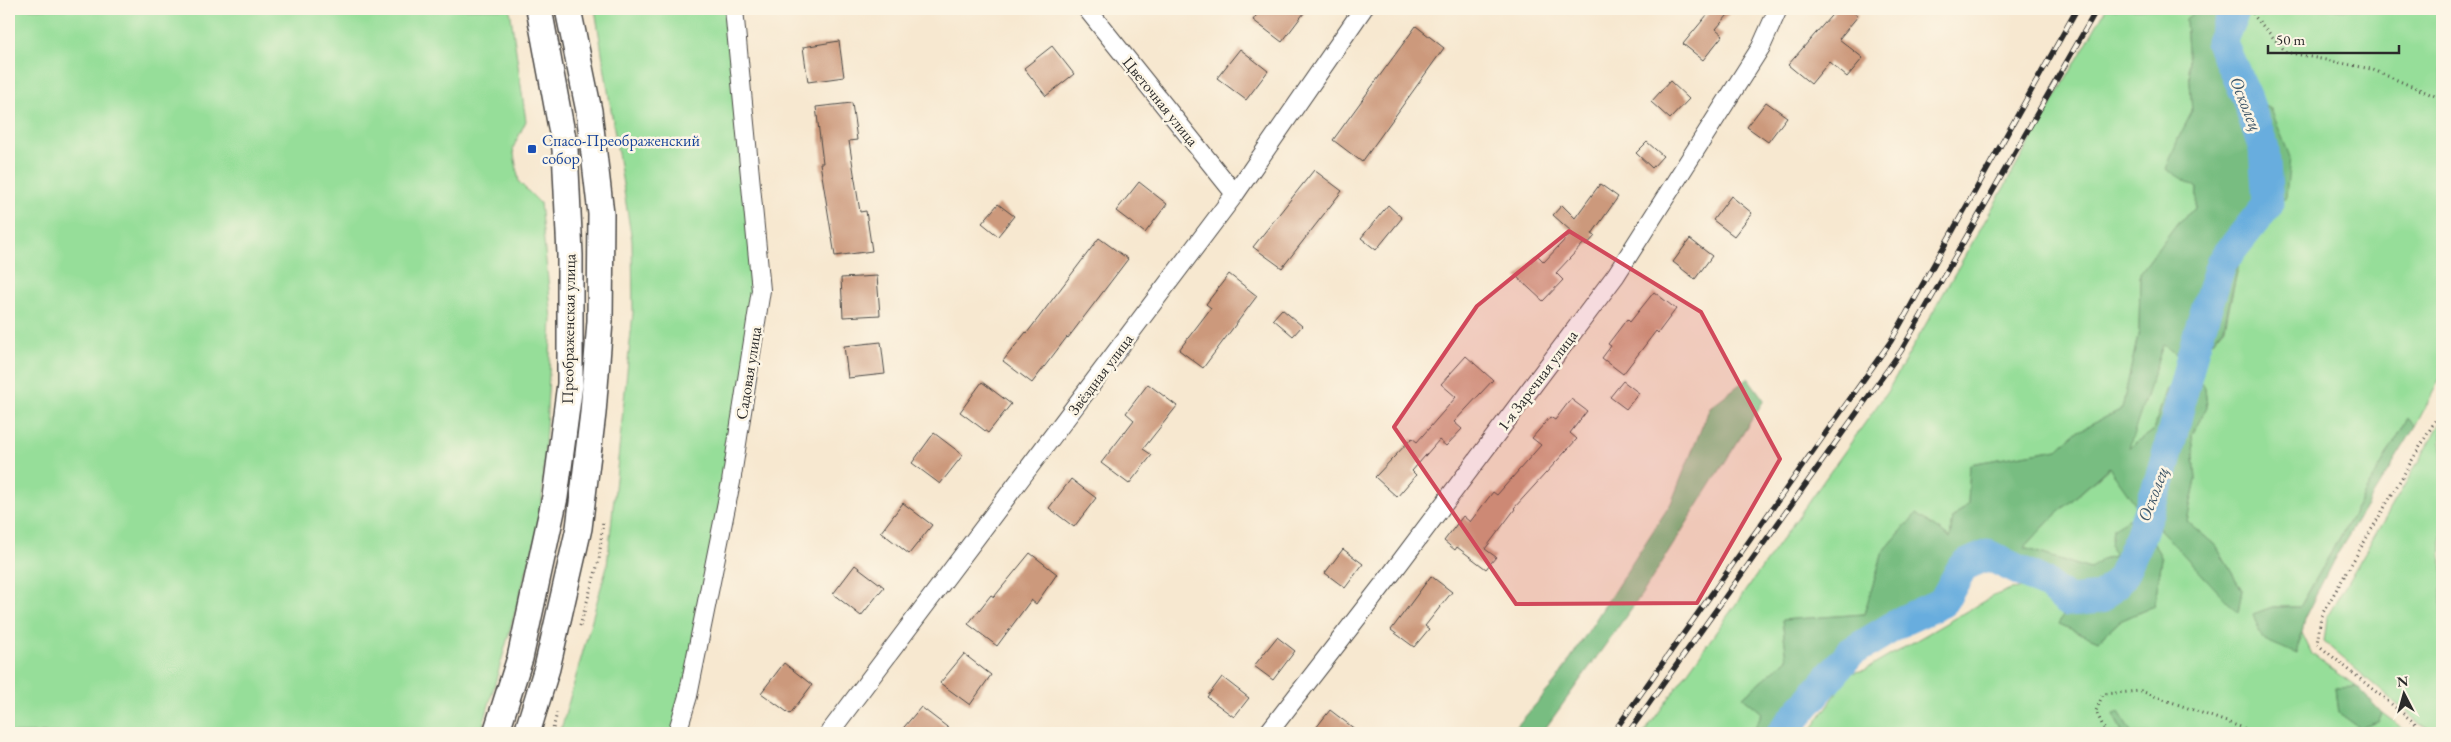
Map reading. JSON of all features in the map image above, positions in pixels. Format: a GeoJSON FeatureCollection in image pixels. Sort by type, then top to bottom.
{"type":"FeatureCollection","features":[{"type":"Feature","properties":{"kind":"main road","name":"Преображенская улица"},"geometry":{"type":"LineString","coordinates":[[496,733],[520,658],[555,498],[570,384],[570,255],[565,149],[539,9]]}},
{"type":"Feature","properties":{"kind":"main road","name":"Преображенская улица"},"geometry":{"type":"LineString","coordinates":[[527,733],[547,668],[579,528],[593,413],[600,321],[600,214],[589,111],[568,9]]}},
{"type":"Feature","properties":{"kind":"street","name":"Садовая улица"},"geometry":{"type":"LineString","coordinates":[[678,733],[688,696],[731,482],[761,290],[734,9]]}},
{"type":"Feature","properties":{"kind":"street","name":"Цветочная улица"},"geometry":{"type":"LineString","coordinates":[[1087,9],[1235,194]]}},
{"type":"Feature","properties":{"kind":"street","name":"Звёздная улица"},"geometry":{"type":"LineString","coordinates":[[829,733],[1235,194],[1363,9]]}},
{"type":"Feature","properties":{"kind":"street","name":"1-я Заречная улица"},"geometry":{"type":"LineString","coordinates":[[1268,733],[1392,573],[1616,274],[1761,47],[1778,9]]}},
{"type":"Feature","properties":{"kind":"path"},"geometry":{"type":"LineString","coordinates":[[2251,9],[2255,17],[2286,52],[2371,69],[2442,99]]}},
{"type":"Feature","properties":{"kind":"path"},"geometry":{"type":"LineString","coordinates":[[2427,733],[2317,644],[2321,616],[2442,409]]}},
{"type":"Feature","properties":{"kind":"path"},"geometry":{"type":"LineString","coordinates":[[2106,733],[2096,710],[2103,694],[2141,691],[2257,733]]}},
{"type":"Feature","properties":{"kind":"highlighted area"},"geometry":{"type":"Polygon","coordinates":[[[1569,231],[1701,312],[1780,459],[1697,603],[1516,604],[1394,427],[1477,306],[1569,231]]]}},
{"type":"Feature","properties":{"kind":"green space"},"geometry":{"type":"Polygon","coordinates":[[[9,9],[510,9],[526,121],[513,148],[519,182],[540,203],[552,319],[541,520],[481,733],[9,733],[9,9]]]}},
{"type":"Feature","properties":{"kind":"green space"},"geometry":{"type":"Polygon","coordinates":[[[595,9],[725,9],[752,194],[759,303],[676,733],[560,733],[607,566],[633,313],[632,241],[595,9]]]}},
{"type":"Feature","properties":{"kind":"green space"},"geometry":{"type":"Polygon","coordinates":[[[2106,9],[2196,9],[2186,20],[2192,112],[2178,139],[2197,188],[2196,208],[2178,222],[2140,273],[2139,331],[2122,409],[2075,433],[2058,449],[1970,464],[1968,504],[1953,518],[1950,538],[1916,514],[1883,552],[1864,614],[1782,620],[1787,659],[1743,697],[1763,713],[1752,733],[1644,733],[1887,392],[2106,9]]]}},
{"type":"Feature","properties":{"kind":"green space"},"geometry":{"type":"Polygon","coordinates":[[[2196,9],[2227,9],[2216,41],[2242,96],[2256,149],[2256,212],[2217,260],[2186,355],[2176,353],[2163,345],[2129,448],[2153,431],[2167,388],[2182,375],[2141,512],[2109,467],[2051,519],[2024,548],[2090,569],[2102,559],[2114,556],[2111,546],[2113,528],[2128,519],[2140,521],[2138,533],[2118,578],[2100,596],[2069,599],[2045,580],[1988,552],[1961,563],[1941,598],[1903,617],[1846,650],[1776,733],[1752,733],[1762,713],[1743,697],[1787,659],[1782,620],[1864,614],[1883,552],[1916,514],[1950,538],[1953,518],[1968,504],[1970,464],[2058,449],[2075,433],[2122,409],[2139,331],[2140,273],[2178,222],[2196,208],[2197,188],[2166,169],[2178,139],[2192,112],[2186,20],[2196,9]]]}},
{"type":"Feature","properties":{"kind":"green space"},"geometry":{"type":"Polygon","coordinates":[[[2263,9],[2266,14],[2274,9],[2442,9],[2442,375],[2415,427],[2408,418],[2300,607],[2272,607],[2296,654],[2302,633],[2312,654],[2357,687],[2336,688],[2339,713],[2360,728],[2378,722],[2382,713],[2409,733],[2132,733],[2119,712],[2113,715],[2123,733],[1809,733],[1836,694],[1840,675],[1865,670],[1991,597],[2011,589],[2042,586],[2067,606],[2060,624],[2098,641],[2120,621],[2154,606],[2162,559],[2148,531],[2153,522],[2238,612],[2242,590],[2216,546],[2187,521],[2196,479],[2192,435],[2207,406],[2205,387],[2193,378],[2201,355],[2225,327],[2243,245],[2275,203],[2286,198],[2271,109],[2254,101],[2227,43],[2240,10],[2263,9]]]}},
{"type":"Feature","properties":{"kind":"green space"},"geometry":{"type":"Polygon","coordinates":[[[2254,101],[2271,109],[2290,157],[2286,198],[2275,203],[2271,151],[2254,101]]]}},
{"type":"Feature","properties":{"kind":"green space"},"geometry":{"type":"Polygon","coordinates":[[[2243,245],[2224,327],[2201,355],[2227,264],[2243,245]]]}},
{"type":"Feature","properties":{"kind":"green space"},"geometry":{"type":"Polygon","coordinates":[[[2163,344],[2176,353],[2186,355],[2182,375],[2167,388],[2153,431],[2128,449],[2163,344]]]}},
{"type":"Feature","properties":{"kind":"green space"},"geometry":{"type":"Polygon","coordinates":[[[1748,378],[1764,400],[1644,591],[1542,733],[1511,733],[1556,681],[1671,503],[1710,407],[1748,378]]]}},
{"type":"Feature","properties":{"kind":"green space"},"geometry":{"type":"Polygon","coordinates":[[[2193,378],[2205,387],[2207,407],[2192,435],[2196,479],[2187,521],[2216,546],[2242,590],[2238,613],[2153,522],[2193,378]]]}},
{"type":"Feature","properties":{"kind":"green space"},"geometry":{"type":"Polygon","coordinates":[[[2408,418],[2415,427],[2333,561],[2306,615],[2297,654],[2262,639],[2253,614],[2272,607],[2300,607],[2408,418]]]}},
{"type":"Feature","properties":{"kind":"green space"},"geometry":{"type":"Polygon","coordinates":[[[2442,421],[2442,733],[2435,733],[2420,724],[2324,642],[2327,617],[2442,421]]]}},
{"type":"Feature","properties":{"kind":"green space"},"geometry":{"type":"Polygon","coordinates":[[[2110,467],[2141,512],[2140,521],[2128,519],[2114,556],[2102,559],[2090,569],[2024,548],[2051,519],[2110,467]]]}},
{"type":"Feature","properties":{"kind":"green space"},"geometry":{"type":"Polygon","coordinates":[[[2148,531],[2162,559],[2154,606],[2120,621],[2098,641],[2059,624],[2067,606],[2106,602],[2126,580],[2148,531]]]}},
{"type":"Feature","properties":{"kind":"green space"},"geometry":{"type":"Polygon","coordinates":[[[2357,687],[2382,713],[2378,722],[2360,728],[2339,713],[2336,688],[2357,687]]]}},
{"type":"Feature","properties":{"kind":"green space"},"geometry":{"type":"Polygon","coordinates":[[[2119,712],[2132,733],[2123,733],[2113,714],[2119,712]]]}},
{"type":"Feature","properties":{"kind":"building"},"geometry":{"type":"Polygon","coordinates":[[[1261,9],[1307,9],[1282,42],[1253,20],[1261,9]]]}},
{"type":"Feature","properties":{"kind":"building"},"geometry":{"type":"Polygon","coordinates":[[[1712,9],[1733,9],[1716,29],[1723,35],[1703,60],[1683,44],[1712,9]]]}},
{"type":"Feature","properties":{"kind":"building"},"geometry":{"type":"Polygon","coordinates":[[[1837,9],[1849,9],[1858,16],[1839,39],[1863,58],[1847,77],[1829,62],[1811,84],[1788,65],[1837,9]]]}},
{"type":"Feature","properties":{"kind":"building"},"geometry":{"type":"Polygon","coordinates":[[[1416,26],[1444,48],[1362,162],[1333,140],[1416,26]]]}},
{"type":"Feature","properties":{"kind":"building"},"geometry":{"type":"Polygon","coordinates":[[[839,41],[844,77],[808,82],[803,47],[839,41]]]}},
{"type":"Feature","properties":{"kind":"building"},"geometry":{"type":"Polygon","coordinates":[[[1052,46],[1074,74],[1046,96],[1024,68],[1052,46]]]}},
{"type":"Feature","properties":{"kind":"building"},"geometry":{"type":"Polygon","coordinates":[[[1240,49],[1268,71],[1246,100],[1217,78],[1240,49]]]}},
{"type":"Feature","properties":{"kind":"building"},"geometry":{"type":"Polygon","coordinates":[[[1670,81],[1689,99],[1670,119],[1651,102],[1670,81]]]}},
{"type":"Feature","properties":{"kind":"building"},"geometry":{"type":"Polygon","coordinates":[[[1766,102],[1787,117],[1768,142],[1747,127],[1766,102]]]}},
{"type":"Feature","properties":{"kind":"building"},"geometry":{"type":"Polygon","coordinates":[[[852,103],[857,140],[849,141],[860,212],[866,211],[872,251],[835,256],[820,163],[823,163],[816,107],[852,103]]]}},
{"type":"Feature","properties":{"kind":"building"},"geometry":{"type":"Polygon","coordinates":[[[1647,142],[1663,156],[1652,168],[1636,153],[1647,142]]]}},
{"type":"Feature","properties":{"kind":"building"},"geometry":{"type":"Polygon","coordinates":[[[1314,170],[1342,191],[1282,268],[1253,247],[1314,170]]]}},
{"type":"Feature","properties":{"kind":"building"},"geometry":{"type":"Polygon","coordinates":[[[1139,182],[1167,204],[1145,233],[1116,211],[1139,182]]]}},
{"type":"Feature","properties":{"kind":"building"},"geometry":{"type":"Polygon","coordinates":[[[1600,184],[1618,197],[1592,234],[1595,236],[1586,246],[1584,243],[1556,273],[1563,280],[1543,301],[1517,277],[1537,255],[1544,262],[1572,232],[1553,215],[1562,205],[1575,218],[1600,184]]]}},
{"type":"Feature","properties":{"kind":"building"},"geometry":{"type":"Polygon","coordinates":[[[1731,196],[1752,213],[1734,236],[1713,220],[1731,196]]]}},
{"type":"Feature","properties":{"kind":"building"},"geometry":{"type":"Polygon","coordinates":[[[998,204],[1014,216],[998,236],[982,223],[998,204]]]}},
{"type":"Feature","properties":{"kind":"building"},"geometry":{"type":"Polygon","coordinates":[[[1388,205],[1402,218],[1376,250],[1361,238],[1388,205]]]}},
{"type":"Feature","properties":{"kind":"building"},"geometry":{"type":"Polygon","coordinates":[[[1099,238],[1128,259],[1032,383],[1003,361],[1027,333],[1099,238]]]}},
{"type":"Feature","properties":{"kind":"building"},"geometry":{"type":"Polygon","coordinates":[[[1690,239],[1712,256],[1695,279],[1673,262],[1690,239]]]}},
{"type":"Feature","properties":{"kind":"building"},"geometry":{"type":"Polygon","coordinates":[[[1229,274],[1257,296],[1203,368],[1179,350],[1211,308],[1206,304],[1229,274]]]}},
{"type":"Feature","properties":{"kind":"building"},"geometry":{"type":"Polygon","coordinates":[[[877,276],[880,315],[843,317],[841,278],[877,276]]]}},
{"type":"Feature","properties":{"kind":"building"},"geometry":{"type":"Polygon","coordinates":[[[1654,292],[1676,309],[1658,333],[1656,331],[1623,374],[1602,358],[1611,346],[1608,344],[1627,319],[1630,322],[1654,292]]]}},
{"type":"Feature","properties":{"kind":"building"},"geometry":{"type":"Polygon","coordinates":[[[1282,309],[1302,326],[1293,336],[1273,319],[1282,309]]]}},
{"type":"Feature","properties":{"kind":"building"},"geometry":{"type":"Polygon","coordinates":[[[881,342],[885,374],[848,378],[844,346],[881,342]]]}},
{"type":"Feature","properties":{"kind":"building"},"geometry":{"type":"Polygon","coordinates":[[[1466,356],[1493,380],[1454,422],[1462,429],[1446,446],[1439,440],[1412,471],[1416,475],[1397,497],[1375,477],[1412,438],[1417,442],[1456,397],[1441,384],[1466,356]]]}},
{"type":"Feature","properties":{"kind":"building"},"geometry":{"type":"Polygon","coordinates":[[[1623,381],[1639,393],[1626,409],[1610,397],[1623,381]]]}},
{"type":"Feature","properties":{"kind":"building"},"geometry":{"type":"Polygon","coordinates":[[[982,382],[1011,404],[988,433],[960,412],[982,382]]]}},
{"type":"Feature","properties":{"kind":"building"},"geometry":{"type":"Polygon","coordinates":[[[1148,384],[1177,406],[1143,449],[1152,455],[1129,484],[1101,463],[1134,420],[1126,413],[1148,384]]]}},
{"type":"Feature","properties":{"kind":"building"},"geometry":{"type":"Polygon","coordinates":[[[1571,399],[1587,411],[1570,433],[1577,439],[1514,508],[1485,549],[1496,557],[1486,569],[1457,547],[1455,550],[1444,541],[1463,516],[1470,522],[1493,492],[1497,495],[1541,445],[1532,438],[1550,417],[1555,420],[1571,399]]]}},
{"type":"Feature","properties":{"kind":"building"},"geometry":{"type":"Polygon","coordinates":[[[934,433],[963,455],[940,484],[912,463],[934,433]]]}},
{"type":"Feature","properties":{"kind":"building"},"geometry":{"type":"Polygon","coordinates":[[[1071,479],[1096,498],[1074,527],[1049,508],[1071,479]]]}},
{"type":"Feature","properties":{"kind":"building"},"geometry":{"type":"Polygon","coordinates":[[[903,503],[932,525],[909,554],[881,532],[903,503]]]}},
{"type":"Feature","properties":{"kind":"building"},"geometry":{"type":"Polygon","coordinates":[[[1343,549],[1363,564],[1345,588],[1325,573],[1343,549]]]}},
{"type":"Feature","properties":{"kind":"building"},"geometry":{"type":"Polygon","coordinates":[[[1030,553],[1057,574],[1036,604],[1031,600],[997,646],[968,624],[991,595],[994,597],[1030,553]]]}},
{"type":"Feature","properties":{"kind":"building"},"geometry":{"type":"Polygon","coordinates":[[[855,565],[884,587],[861,616],[833,594],[855,565]]]}},
{"type":"Feature","properties":{"kind":"building"},"geometry":{"type":"Polygon","coordinates":[[[1431,576],[1452,592],[1425,626],[1429,629],[1414,647],[1391,630],[1431,576]]]}},
{"type":"Feature","properties":{"kind":"building"},"geometry":{"type":"Polygon","coordinates":[[[1277,637],[1295,651],[1273,680],[1254,666],[1277,637]]]}},
{"type":"Feature","properties":{"kind":"building"},"geometry":{"type":"Polygon","coordinates":[[[964,654],[991,675],[970,705],[940,683],[964,654]]]}},
{"type":"Feature","properties":{"kind":"building"},"geometry":{"type":"Polygon","coordinates":[[[784,663],[812,685],[790,714],[761,693],[784,663]]]}},
{"type":"Feature","properties":{"kind":"building"},"geometry":{"type":"Polygon","coordinates":[[[1222,677],[1249,698],[1234,717],[1207,697],[1222,677]]]}},
{"type":"Feature","properties":{"kind":"building"},"geometry":{"type":"Polygon","coordinates":[[[921,707],[955,733],[899,733],[921,707]]]}},
{"type":"Feature","properties":{"kind":"building"},"geometry":{"type":"Polygon","coordinates":[[[1330,710],[1360,733],[1312,733],[1330,710]]]}},
{"type":"Feature","properties":{"kind":"waterway","name":"Осколец"},"geometry":{"type":"LineString","coordinates":[[1782,733],[1850,653],[1904,620],[1943,602],[1963,566],[1988,555],[2043,582],[2068,601],[2101,598],[2121,578],[2140,536],[2164,467],[2194,348],[2221,263],[2268,204],[2264,149],[2247,99],[2221,42],[2235,9]]}},
{"type":"Feature","properties":{"kind":"railway"},"geometry":{"type":"LineString","coordinates":[[1613,733],[1891,341],[2077,9]]}},
{"type":"Feature","properties":{"kind":"railway"},"geometry":{"type":"LineString","coordinates":[[1628,733],[1901,351],[2097,9]]}},
{"type":"Feature","properties":{"kind":"place","name":"Спасо-Преображенский собор"},"geometry":{"type":"Point","coordinates":[532,149]}}]}
